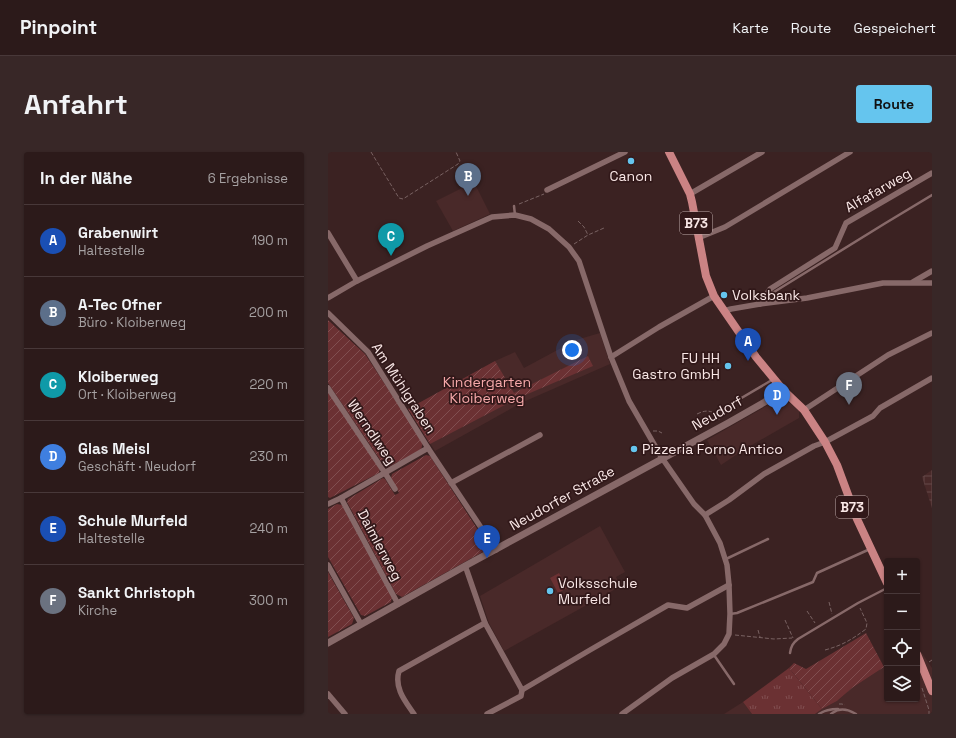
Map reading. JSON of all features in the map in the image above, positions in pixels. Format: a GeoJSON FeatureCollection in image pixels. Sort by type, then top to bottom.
{"type":"FeatureCollection","features":[{"type":"Feature","properties":{"kind":"main road","name":"B73"},"geometry":{"type":"LineString","coordinates":[[670,153],[690,194],[706,276],[714,296],[756,357],[784,390],[804,410],[825,442],[837,465],[857,519],[884,577]]}},
{"type":"Feature","properties":{"kind":"main road"},"geometry":{"type":"LineString","coordinates":[[920,659],[929,675],[932,691]]}},
{"type":"Feature","properties":{"kind":"street"},"geometry":{"type":"LineString","coordinates":[[547,192],[625,152]]}},
{"type":"Feature","properties":{"kind":"street"},"geometry":{"type":"LineString","coordinates":[[690,194],[762,152]]}},
{"type":"Feature","properties":{"kind":"street"},"geometry":{"type":"LineString","coordinates":[[698,238],[725,227],[850,152]]}},
{"type":"Feature","properties":{"kind":"street","name":"Alfafarweg"},"geometry":{"type":"LineString","coordinates":[[760,304],[770,289],[835,248],[846,223],[932,173]]}},
{"type":"Feature","properties":{"kind":"street"},"geometry":{"type":"LineString","coordinates":[[328,298],[357,281],[427,246],[492,217],[515,215],[531,219],[549,229],[569,246],[579,261],[611,357],[630,401],[662,458],[694,504],[705,515],[720,543],[727,565],[730,614],[729,634],[724,644],[714,654],[672,678],[622,714]]}},
{"type":"Feature","properties":{"kind":"street"},"geometry":{"type":"LineString","coordinates":[[328,233],[357,281]]}},
{"type":"Feature","properties":{"kind":"street"},"geometry":{"type":"LineString","coordinates":[[912,282],[932,272]]}},
{"type":"Feature","properties":{"kind":"street"},"geometry":{"type":"LineString","coordinates":[[724,311],[760,304],[807,298],[883,283],[932,283]]}},
{"type":"Feature","properties":{"kind":"street"},"geometry":{"type":"LineString","coordinates":[[611,357],[659,327],[714,296]]}},
{"type":"Feature","properties":{"kind":"street","name":"Am Mühlgraben"},"geometry":{"type":"LineString","coordinates":[[328,313],[368,352],[428,448],[496,550]]}},
{"type":"Feature","properties":{"kind":"street"},"geometry":{"type":"LineString","coordinates":[[804,410],[888,355],[932,333]]}},
{"type":"Feature","properties":{"kind":"street"},"geometry":{"type":"LineString","coordinates":[[705,515],[729,500],[764,474],[814,446],[825,442],[873,416],[880,408],[932,378]]}},
{"type":"Feature","properties":{"kind":"street","name":"Werndlweg"},"geometry":{"type":"LineString","coordinates":[[328,388],[395,489]]}},
{"type":"Feature","properties":{"kind":"street","name":"Neudorf"},"geometry":{"type":"LineString","coordinates":[[662,458],[784,390]]}},
{"type":"Feature","properties":{"kind":"street"},"geometry":{"type":"LineString","coordinates":[[451,483],[540,435]]}},
{"type":"Feature","properties":{"kind":"street"},"geometry":{"type":"LineString","coordinates":[[328,504],[428,448]]}},
{"type":"Feature","properties":{"kind":"street","name":"Neudorfer Straße"},"geometry":{"type":"LineString","coordinates":[[328,643],[662,458]]}},
{"type":"Feature","properties":{"kind":"street","name":"Daimlerweg"},"geometry":{"type":"LineString","coordinates":[[341,498],[398,604]]}},
{"type":"Feature","properties":{"kind":"street"},"geometry":{"type":"LineString","coordinates":[[328,565],[361,624]]}},
{"type":"Feature","properties":{"kind":"street"},"geometry":{"type":"LineString","coordinates":[[465,566],[485,623],[522,690],[521,696],[487,714]]}},
{"type":"Feature","properties":{"kind":"street"},"geometry":{"type":"LineString","coordinates":[[522,690],[668,605],[687,608],[729,585]]}},
{"type":"Feature","properties":{"kind":"street"},"geometry":{"type":"LineString","coordinates":[[414,714],[400,693],[398,681],[399,671],[485,623]]}},
{"type":"Feature","properties":{"kind":"street"},"geometry":{"type":"LineString","coordinates":[[328,694],[345,714]]}},
{"type":"Feature","properties":{"kind":"lane"},"geometry":{"type":"LineString","coordinates":[[768,292],[774,292],[932,195]]}},
{"type":"Feature","properties":{"kind":"lane"},"geometry":{"type":"LineString","coordinates":[[514,206],[515,215]]}},
{"type":"Feature","properties":{"kind":"lane"},"geometry":{"type":"LineString","coordinates":[[721,410],[774,378]]}},
{"type":"Feature","properties":{"kind":"lane"},"geometry":{"type":"LineString","coordinates":[[725,559],[768,539]]}},
{"type":"Feature","properties":{"kind":"lane"},"geometry":{"type":"LineString","coordinates":[[730,614],[737,613],[813,582],[817,573],[870,549]]}},
{"type":"Feature","properties":{"kind":"lane"},"geometry":{"type":"LineString","coordinates":[[790,653],[793,643],[798,639],[858,603],[884,590]]}},
{"type":"Feature","properties":{"kind":"lane"},"geometry":{"type":"LineString","coordinates":[[714,654],[734,684]]}},
{"type":"Feature","properties":{"kind":"lane"},"geometry":{"type":"LineString","coordinates":[[819,714],[823,711],[832,709],[843,709],[856,714]]}},
{"type":"Feature","properties":{"kind":"lane"},"geometry":{"type":"LineString","coordinates":[[831,714],[835,711],[843,709]]}},
{"type":"Feature","properties":{"kind":"path"},"geometry":{"type":"LineString","coordinates":[[371,152],[399,198],[402,200],[458,164],[460,161],[456,152]]}},
{"type":"Feature","properties":{"kind":"path"},"geometry":{"type":"LineString","coordinates":[[514,206],[547,192]]}},
{"type":"Feature","properties":{"kind":"path"},"geometry":{"type":"LineString","coordinates":[[578,221],[584,227],[588,235]]}},
{"type":"Feature","properties":{"kind":"path"},"geometry":{"type":"LineString","coordinates":[[569,246],[604,228]]}},
{"type":"Feature","properties":{"kind":"path"},"geometry":{"type":"LineString","coordinates":[[697,414],[705,411],[714,413],[717,415],[720,422]]}},
{"type":"Feature","properties":{"kind":"path"},"geometry":{"type":"LineString","coordinates":[[650,432],[655,430],[662,434]]}},
{"type":"Feature","properties":{"kind":"path"},"geometry":{"type":"LineString","coordinates":[[829,602],[834,618]]}},
{"type":"Feature","properties":{"kind":"path"},"geometry":{"type":"LineString","coordinates":[[825,650],[842,645],[866,629],[867,623],[858,603]]}},
{"type":"Feature","properties":{"kind":"path"},"geometry":{"type":"LineString","coordinates":[[806,611],[818,627]]}},
{"type":"Feature","properties":{"kind":"path"},"geometry":{"type":"LineString","coordinates":[[729,634],[774,639],[794,638],[785,620]]}},
{"type":"Feature","properties":{"kind":"path"},"geometry":{"type":"LineString","coordinates":[[758,630],[760,638]]}},
{"type":"Feature","properties":{"kind":"path"},"geometry":{"type":"LineString","coordinates":[[928,662],[932,660]]}},
{"type":"Feature","properties":{"kind":"path"},"geometry":{"type":"LineString","coordinates":[[929,714],[929,710],[932,709]]}},
{"type":"Feature","properties":{"kind":"shaded area"},"geometry":{"type":"Polygon","coordinates":[[[474,182],[490,214],[453,231],[436,201],[474,182]]]}},
{"type":"Feature","properties":{"kind":"shaded area","name":"Kindergarten Kloiberweg"},"geometry":{"type":"Polygon","coordinates":[[[600,333],[610,364],[521,403],[435,451],[408,409],[495,361],[515,352],[524,368],[576,340],[600,333]]]}},
{"type":"Feature","properties":{"kind":"shaded area"},"geometry":{"type":"Polygon","coordinates":[[[777,400],[790,403],[799,410],[799,418],[745,449],[721,465],[707,440],[777,400]]]}},
{"type":"Feature","properties":{"kind":"shaded area"},"geometry":{"type":"Polygon","coordinates":[[[932,470],[932,508],[922,477],[932,470]]]}},
{"type":"Feature","properties":{"kind":"shaded area","name":"Volksschule Murfeld"},"geometry":{"type":"Polygon","coordinates":[[[600,526],[625,572],[616,577],[621,586],[504,651],[489,623],[480,596],[600,526]]]}},
{"type":"Feature","properties":{"kind":"shaded area"},"geometry":{"type":"Polygon","coordinates":[[[920,653],[922,653],[932,668],[932,714],[815,714],[837,701],[852,688],[884,667],[884,702],[920,702],[920,653]]]}},
{"type":"Feature","properties":{"kind":"shaded area"},"geometry":{"type":"Polygon","coordinates":[[[743,702],[752,714],[724,714],[743,702]]]}},
{"type":"Feature","properties":{"kind":"green space"},"geometry":{"type":"Polygon","coordinates":[[[328,320],[365,354],[423,442],[421,450],[388,467],[385,467],[328,383],[328,320]]]}},
{"type":"Feature","properties":{"kind":"green space","name":"Kindergarten Kloiberweg"},"geometry":{"type":"Polygon","coordinates":[[[588,356],[593,366],[516,399],[430,444],[408,409],[495,361],[514,393],[588,356]]]}},
{"type":"Feature","properties":{"kind":"green space"},"geometry":{"type":"Polygon","coordinates":[[[328,392],[380,468],[379,473],[330,498],[328,497],[328,392]]]}},
{"type":"Feature","properties":{"kind":"green space"},"geometry":{"type":"Polygon","coordinates":[[[426,455],[430,456],[487,544],[486,550],[402,597],[396,594],[347,502],[348,499],[383,478],[395,495],[399,493],[391,478],[392,474],[426,455]]]}},
{"type":"Feature","properties":{"kind":"green space"},"geometry":{"type":"Polygon","coordinates":[[[337,504],[342,505],[392,597],[391,602],[365,616],[361,615],[328,557],[328,509],[337,504]]]}},
{"type":"Feature","properties":{"kind":"green space"},"geometry":{"type":"Polygon","coordinates":[[[328,572],[354,618],[352,624],[328,637],[328,572]]]}},
{"type":"Feature","properties":{"kind":"green space"},"geometry":{"type":"Polygon","coordinates":[[[559,573],[567,588],[558,593],[550,578],[559,573]]]}},
{"type":"Feature","properties":{"kind":"green space"},"geometry":{"type":"Polygon","coordinates":[[[866,633],[884,667],[852,688],[837,701],[822,709],[789,668],[794,663],[806,669],[866,633]]]}},
{"type":"Feature","properties":{"kind":"green space"},"geometry":{"type":"Polygon","coordinates":[[[789,668],[822,709],[815,714],[752,714],[743,702],[789,668]]]}},
{"type":"Feature","properties":{"kind":"place","name":"Canon"},"geometry":{"type":"Point","coordinates":[631,161]}},
{"type":"Feature","properties":{"kind":"place","name":"A-Tec Ofner"},"geometry":{"type":"Point","coordinates":[468,196]}},
{"type":"Feature","properties":{"kind":"place","name":"Kloiberweg"},"geometry":{"type":"Point","coordinates":[391,256]}},
{"type":"Feature","properties":{"kind":"place","name":"Volksbank"},"geometry":{"type":"Point","coordinates":[724,295]}},
{"type":"Feature","properties":{"kind":"place","name":"Grabenwirt"},"geometry":{"type":"Point","coordinates":[748,361]}},
{"type":"Feature","properties":{"kind":"place","name":"FU HH Gastro GmbH"},"geometry":{"type":"Point","coordinates":[728,366]}},
{"type":"Feature","properties":{"kind":"place","name":"Sankt Christoph"},"geometry":{"type":"Point","coordinates":[849,405]}},
{"type":"Feature","properties":{"kind":"place","name":"Glas Meisl"},"geometry":{"type":"Point","coordinates":[777,415]}},
{"type":"Feature","properties":{"kind":"place","name":"Pizzeria Forno Antico"},"geometry":{"type":"Point","coordinates":[634,449]}},
{"type":"Feature","properties":{"kind":"place","name":"Schule Murfeld"},"geometry":{"type":"Point","coordinates":[487,558]}},
{"type":"Feature","properties":{"kind":"place","name":"Volksschule Murfeld"},"geometry":{"type":"Point","coordinates":[550,591]}}]}
